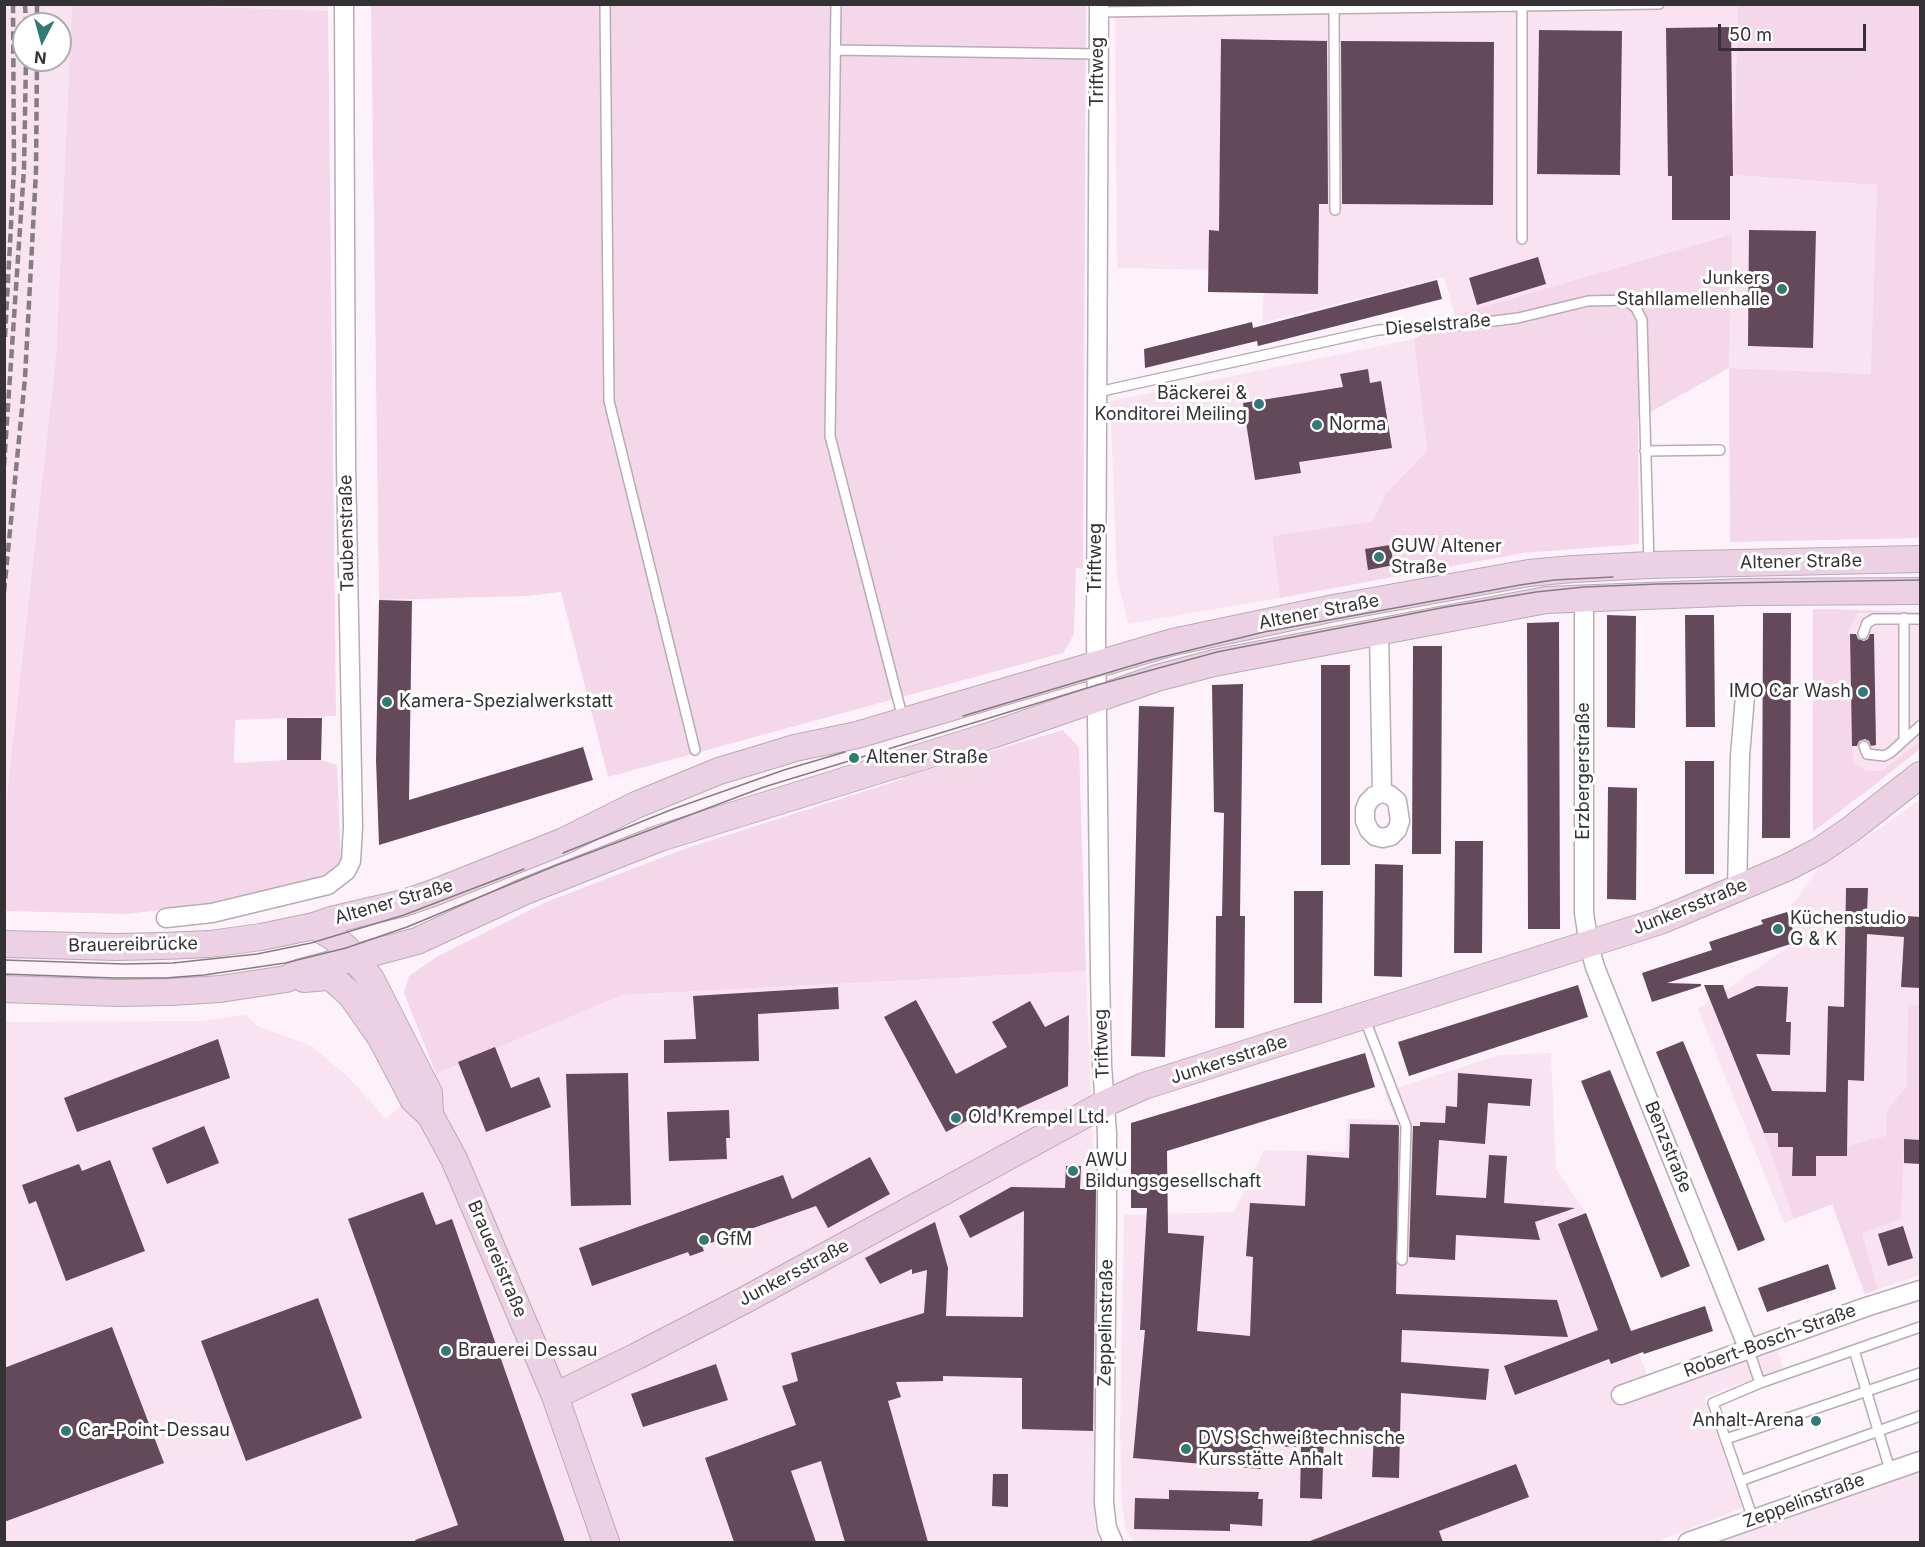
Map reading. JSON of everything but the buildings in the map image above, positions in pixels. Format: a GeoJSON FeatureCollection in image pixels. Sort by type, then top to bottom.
{"type":"FeatureCollection","features":[{"type":"Feature","properties":{"kind":"main road","name":"Altener Straße"},"geometry":{"type":"LineString","coordinates":[[261,937],[404,903],[463,882],[564,841],[636,805],[719,771],[795,748],[904,722],[1173,642],[1529,573],[1648,565],[1920,559]]}},
{"type":"Feature","properties":{"kind":"main road","name":"Altener Straße"},"geometry":{"type":"LineString","coordinates":[[4,988],[118,993],[171,992],[250,985],[286,979],[301,972],[417,941],[532,888],[660,838],[992,735],[1097,697],[1214,663],[1546,600],[1747,592],[1920,591]]}},
{"type":"Feature","properties":{"kind":"main road","name":"Junkersstraße"},"geometry":{"type":"LineString","coordinates":[[555,1396],[743,1301],[1106,1103],[1144,1086],[1660,921],[1786,868],[1819,851],[1850,830],[1920,775]]}},
{"type":"Feature","properties":{"kind":"main road","name":"Brauereistraße"},"geometry":{"type":"LineString","coordinates":[[314,926],[333,937],[355,958],[381,996],[429,1093],[430,1114]]}},
{"type":"Feature","properties":{"kind":"main road","name":"Brauereibrücke"},"geometry":{"type":"LineString","coordinates":[[4,944],[163,946],[210,944],[261,937]]}},
{"type":"Feature","properties":{"kind":"main road","name":"Brauereistraße"},"geometry":{"type":"LineString","coordinates":[[286,979],[303,980],[327,977],[345,990],[381,1038],[413,1100],[430,1114],[454,1159],[555,1396],[606,1542]]}},
{"type":"Feature","properties":{"kind":"street","name":"Taubenstraße"},"geometry":{"type":"LineString","coordinates":[[166,918],[212,913],[328,885],[346,871],[351,861],[353,827],[346,451],[344,4]]}},
{"type":"Feature","properties":{"kind":"street","name":"Triftweg"},"geometry":{"type":"LineString","coordinates":[[1099,8],[1096,664],[1102,1066],[1106,1103]]}},
{"type":"Feature","properties":{"kind":"street","name":"Erzbergerstraße"},"geometry":{"type":"LineString","coordinates":[[1584,597],[1584,913],[1589,945]]}},
{"type":"Feature","properties":{"kind":"street","name":"Altener Straße"},"geometry":{"type":"LineString","coordinates":[[1379,631],[1382,793]]}},
{"type":"Feature","properties":{"kind":"street"},"geometry":{"type":"LineString","coordinates":[[1737,889],[1740,756],[1745,696]]}},
{"type":"Feature","properties":{"kind":"street","name":"Benzstraße"},"geometry":{"type":"LineString","coordinates":[[1589,945],[1595,967],[1748,1348]]}},
{"type":"Feature","properties":{"kind":"street","name":"Zeppelinstraße"},"geometry":{"type":"LineString","coordinates":[[1106,1103],[1104,1503],[1107,1528],[1113,1542]]}},
{"type":"Feature","properties":{"kind":"street","name":"Robert-Bosch-Straße"},"geometry":{"type":"LineString","coordinates":[[1621,1395],[1748,1348],[1920,1290]]}},
{"type":"Feature","properties":{"kind":"street","name":"Zeppelinstraße"},"geometry":{"type":"LineString","coordinates":[[1688,1542],[1920,1461]]}},
{"type":"Feature","properties":{"kind":"lane"},"geometry":{"type":"LineString","coordinates":[[605,4],[609,401],[695,750]]}},
{"type":"Feature","properties":{"kind":"lane"},"geometry":{"type":"LineString","coordinates":[[836,4],[830,436],[904,722]]}},
{"type":"Feature","properties":{"kind":"lane","name":"Triftweg"},"geometry":{"type":"LineString","coordinates":[[1099,8],[1334,9],[1659,4]]}},
{"type":"Feature","properties":{"kind":"lane"},"geometry":{"type":"LineString","coordinates":[[1522,6],[1522,239]]}},
{"type":"Feature","properties":{"kind":"lane"},"geometry":{"type":"LineString","coordinates":[[1334,9],[1335,210]]}},
{"type":"Feature","properties":{"kind":"lane"},"geometry":{"type":"LineString","coordinates":[[835,50],[1098,54]]}},
{"type":"Feature","properties":{"kind":"lane","name":"Dieselstraße"},"geometry":{"type":"LineString","coordinates":[[1098,392],[1378,330],[1462,325],[1518,318],[1588,301],[1626,300],[1636,308],[1642,320],[1648,565]]}},
{"type":"Feature","properties":{"kind":"lane"},"geometry":{"type":"LineString","coordinates":[[1645,451],[1720,450]]}},
{"type":"Feature","properties":{"kind":"lane"},"geometry":{"type":"LineString","coordinates":[[1904,618],[1904,740]]}},
{"type":"Feature","properties":{"kind":"lane"},"geometry":{"type":"LineString","coordinates":[[1863,634],[1867,623],[1874,619],[1920,619]]}},
{"type":"Feature","properties":{"kind":"lane"},"geometry":{"type":"LineString","coordinates":[[1864,746],[1867,754],[1884,756],[1920,726]]}},
{"type":"Feature","properties":{"kind":"lane"},"geometry":{"type":"LineString","coordinates":[[1364,1017],[1406,1126],[1402,1260]]}},
{"type":"Feature","properties":{"kind":"lane"},"geometry":{"type":"LineString","coordinates":[[1753,1519],[1713,1403],[1760,1383],[1920,1327]]}},
{"type":"Feature","properties":{"kind":"lane"},"geometry":{"type":"LineString","coordinates":[[1748,1348],[1760,1383]]}},
{"type":"Feature","properties":{"kind":"lane"},"geometry":{"type":"LineString","coordinates":[[1854,1350],[1890,1470]]}},
{"type":"Feature","properties":{"kind":"lane"},"geometry":{"type":"LineString","coordinates":[[1726,1439],[1920,1373]]}},
{"type":"Feature","properties":{"kind":"lane"},"geometry":{"type":"LineString","coordinates":[[1740,1481],[1920,1416]]}},
{"type":"Feature","properties":{"kind":"shaded area"},"geometry":{"type":"Polygon","coordinates":[[[328,4],[328,11],[160,5],[328,4]]]}},
{"type":"Feature","properties":{"kind":"shaded area"},"geometry":{"type":"Polygon","coordinates":[[[5,5],[72,5],[72,12],[12,12],[12,72],[69,72],[56,357],[5,812],[5,5]]]}},
{"type":"Feature","properties":{"kind":"shaded area"},"geometry":{"type":"Polygon","coordinates":[[[72,5],[160,5],[328,11],[336,716],[235,720],[234,763],[321,760],[337,765],[341,862],[327,878],[231,902],[126,914],[5,911],[5,812],[56,357],[69,72],[72,72],[72,5]]]}},
{"type":"Feature","properties":{"kind":"shaded area"},"geometry":{"type":"Polygon","coordinates":[[[371,5],[1086,5],[1083,569],[1076,568],[1074,633],[1063,653],[608,777],[561,592],[527,596],[379,600],[371,5]]]}},
{"type":"Feature","properties":{"kind":"shaded area"},"geometry":{"type":"Polygon","coordinates":[[[1116,5],[1738,5],[1733,175],[1877,185],[1872,374],[1729,368],[1731,234],[1455,315],[1444,277],[1262,323],[1265,271],[1117,268],[1116,5]]]}},
{"type":"Feature","properties":{"kind":"shaded area"},"geometry":{"type":"Polygon","coordinates":[[[1738,5],[1920,5],[1920,538],[1730,542],[1729,368],[1871,374],[1877,185],[1733,175],[1738,5]]]}},
{"type":"Feature","properties":{"kind":"shaded area"},"geometry":{"type":"Polygon","coordinates":[[[1732,234],[1729,368],[1638,419],[1639,544],[1523,553],[1280,598],[1272,536],[1373,521],[1386,493],[1427,451],[1414,339],[1455,315],[1732,234]]]}},
{"type":"Feature","properties":{"kind":"shaded area"},"geometry":{"type":"Polygon","coordinates":[[[1414,339],[1427,451],[1386,493],[1373,521],[1272,536],[1280,598],[1128,624],[1117,577],[1110,401],[1414,339]]]}},
{"type":"Feature","properties":{"kind":"shaded area"},"geometry":{"type":"Polygon","coordinates":[[[1813,609],[1920,612],[1920,614],[1858,613],[1846,634],[1850,634],[1853,763],[1867,771],[1882,771],[1920,741],[1920,749],[1813,832],[1813,609]]]}},
{"type":"Feature","properties":{"kind":"shaded area"},"geometry":{"type":"Polygon","coordinates":[[[1833,609],[1920,612],[1920,749],[1860,797],[1827,657],[1833,609]]]}},
{"type":"Feature","properties":{"kind":"shaded area"},"geometry":{"type":"Polygon","coordinates":[[[1063,730],[1079,748],[1086,971],[622,995],[436,1074],[404,993],[409,976],[438,956],[546,902],[687,848],[903,779],[903,777],[1063,730]]]}},
{"type":"Feature","properties":{"kind":"shaded area"},"geometry":{"type":"Polygon","coordinates":[[[1920,799],[1920,1275],[1865,1294],[1832,1204],[1784,1223],[1698,1009],[1796,942],[1787,912],[1820,866],[1881,828],[1920,799]]]}},
{"type":"Feature","properties":{"kind":"shaded area"},"geometry":{"type":"Polygon","coordinates":[[[1086,971],[1094,1166],[1099,1190],[1094,1505],[1095,1526],[1099,1542],[5,1542],[4,1022],[200,1021],[246,1015],[257,1026],[312,1046],[350,1079],[386,1119],[436,1074],[622,995],[1086,971]]]}},
{"type":"Feature","properties":{"kind":"shaded area"},"geometry":{"type":"Polygon","coordinates":[[[1908,1005],[1920,1005],[1920,1140],[1904,1140],[1901,1219],[1862,1233],[1878,1290],[1865,1294],[1832,1204],[1794,1219],[1764,1133],[1778,1133],[1778,1147],[1793,1147],[1792,1176],[1815,1176],[1816,1156],[1847,1156],[1847,1146],[1886,1136],[1887,1111],[1907,1085],[1908,1005]]]}},
{"type":"Feature","properties":{"kind":"shaded area"},"geometry":{"type":"Polygon","coordinates":[[[1551,1053],[1556,1169],[1586,1213],[1653,1391],[1776,1347],[1783,1368],[1704,1397],[1742,1508],[1656,1542],[1134,1542],[1126,1530],[1122,1506],[1120,1429],[1124,1215],[1234,1212],[1264,1150],[1345,1152],[1347,1119],[1396,1120],[1384,1092],[1499,1055],[1551,1053]]]}},
{"type":"Feature","properties":{"kind":"shaded area"},"geometry":{"type":"Polygon","coordinates":[[[1920,1473],[1920,1542],[1716,1542],[1901,1476],[1920,1473]]]}},
{"type":"Feature","properties":{"kind":"tram line"},"geometry":{"type":"LineString","coordinates":[[963,716],[1154,659],[1264,632],[1520,585],[1554,580],[1613,577]]}},
{"type":"Feature","properties":{"kind":"tram line"},"geometry":{"type":"LineString","coordinates":[[4,974],[165,978],[204,975],[285,963],[346,948],[407,927],[557,865],[764,787],[1097,685],[1217,652],[1446,607],[1536,592],[1584,587],[1920,580]]}},
{"type":"Feature","properties":{"kind":"tram line"},"geometry":{"type":"LineString","coordinates":[[563,853],[673,809],[784,770],[845,752]]}},
{"type":"Feature","properties":{"kind":"tram line"},"geometry":{"type":"LineString","coordinates":[[4,960],[124,964],[173,963],[257,954],[311,943],[404,915],[524,869]]}},
{"type":"Feature","properties":{"kind":"railway"},"geometry":{"type":"LineString","coordinates":[[5,337],[14,169],[13,4]]}},
{"type":"Feature","properties":{"kind":"railway"},"geometry":{"type":"LineString","coordinates":[[25,4],[25,12]]}},
{"type":"Feature","properties":{"kind":"railway"},"geometry":{"type":"LineString","coordinates":[[37,4],[37,12]]}},
{"type":"Feature","properties":{"kind":"railway"},"geometry":{"type":"LineString","coordinates":[[4,466],[24,169],[26,72]]}},
{"type":"Feature","properties":{"kind":"railway"},"geometry":{"type":"LineString","coordinates":[[4,592],[25,378],[36,171],[37,72]]}},
{"type":"Feature","properties":{"kind":"place","name":"Junkers Stahllamellenhalle"},"geometry":{"type":"Point","coordinates":[1782,289]}},
{"type":"Feature","properties":{"kind":"place","name":"Bäckerei & Konditorei Meiling"},"geometry":{"type":"Point","coordinates":[1259,404]}},
{"type":"Feature","properties":{"kind":"place","name":"Norma"},"geometry":{"type":"Point","coordinates":[1317,425]}},
{"type":"Feature","properties":{"kind":"place","name":"GUW Altener Straße"},"geometry":{"type":"Point","coordinates":[1379,557]}},
{"type":"Feature","properties":{"kind":"place","name":"IMO Car Wash"},"geometry":{"type":"Point","coordinates":[1863,692]}},
{"type":"Feature","properties":{"kind":"place","name":"Kamera-Spezialwerkstatt"},"geometry":{"type":"Point","coordinates":[387,702]}},
{"type":"Feature","properties":{"kind":"place","name":"Altener Straße"},"geometry":{"type":"Point","coordinates":[854,758]}},
{"type":"Feature","properties":{"kind":"place","name":"Küchenstudio G & K"},"geometry":{"type":"Point","coordinates":[1778,929]}},
{"type":"Feature","properties":{"kind":"place","name":"Old Krempel Ltd."},"geometry":{"type":"Point","coordinates":[956,1118]}},
{"type":"Feature","properties":{"kind":"place","name":"AWU Bildungsgesellschaft"},"geometry":{"type":"Point","coordinates":[1073,1171]}},
{"type":"Feature","properties":{"kind":"place","name":"GfM"},"geometry":{"type":"Point","coordinates":[704,1240]}},
{"type":"Feature","properties":{"kind":"place","name":"Brauerei Dessau"},"geometry":{"type":"Point","coordinates":[446,1351]}},
{"type":"Feature","properties":{"kind":"place","name":"Anhalt-Arena"},"geometry":{"type":"Point","coordinates":[1816,1421]}},
{"type":"Feature","properties":{"kind":"place","name":"Car-Point-Dessau"},"geometry":{"type":"Point","coordinates":[66,1431]}},
{"type":"Feature","properties":{"kind":"place","name":"DVS Schweißtechnische Kursstätte Anhalt"},"geometry":{"type":"Point","coordinates":[1186,1449]}}]}
